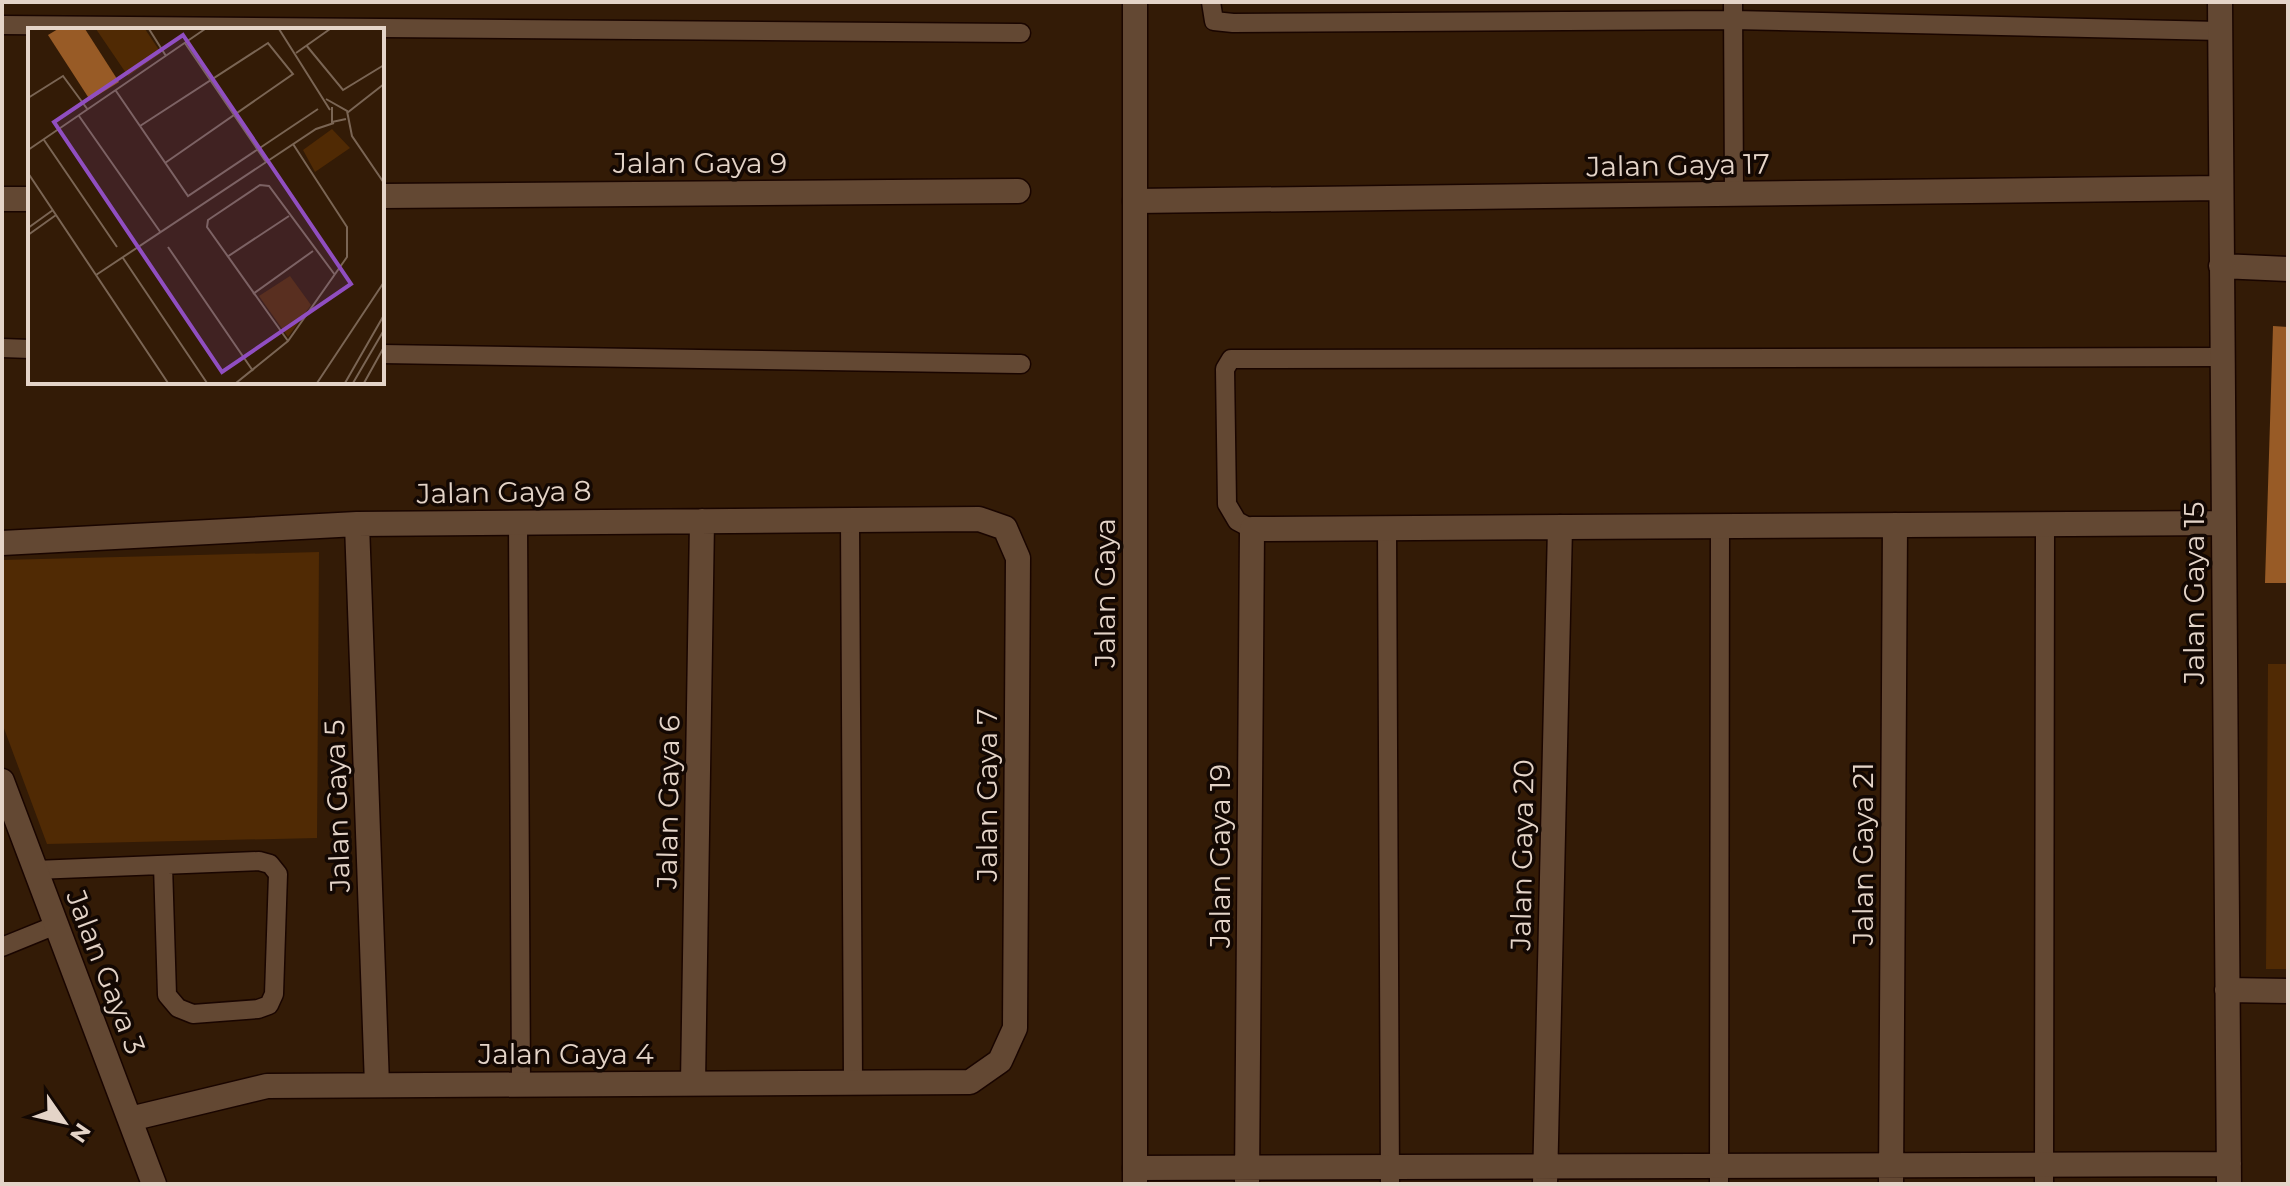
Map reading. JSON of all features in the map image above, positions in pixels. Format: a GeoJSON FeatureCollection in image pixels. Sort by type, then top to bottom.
{"type":"FeatureCollection","features":[{"type":"Feature","properties":{"kind":"street","name":"Jalan Gaya"},"geometry":{"type":"LineString","coordinates":[[1135,2],[1135,1176]]}},
{"type":"Feature","properties":{"kind":"street","name":"Jalan Gaya 15"},"geometry":{"type":"LineString","coordinates":[[2220,2],[2229,1174]]}},
{"type":"Feature","properties":{"kind":"street","name":"Jalan Gaya 17"},"geometry":{"type":"LineString","coordinates":[[1135,201],[2221,188]]}},
{"type":"Feature","properties":{"kind":"street","name":"Jalan Gaya 9"},"geometry":{"type":"LineString","coordinates":[[384,196],[1018,191]]}},
{"type":"Feature","properties":{"kind":"street"},"geometry":{"type":"LineString","coordinates":[[2,199],[28,199]]}},
{"type":"Feature","properties":{"kind":"street"},"geometry":{"type":"LineString","coordinates":[[2221,266],[2288,269]]}},
{"type":"Feature","properties":{"kind":"street","name":"Jalan Gaya 8"},"geometry":{"type":"LineString","coordinates":[[2,543],[357,524],[518,521],[979,519],[1005,528]]}},
{"type":"Feature","properties":{"kind":"street","name":"Jalan Gaya 6"},"geometry":{"type":"LineString","coordinates":[[693,1083],[702,521]]}},
{"type":"Feature","properties":{"kind":"street"},"geometry":{"type":"LineString","coordinates":[[1252,529],[2223,523]]}},
{"type":"Feature","properties":{"kind":"street","name":"Jalan Gaya 5"},"geometry":{"type":"LineString","coordinates":[[357,524],[377,1085]]}},
{"type":"Feature","properties":{"kind":"street","name":"Jalan Gaya 21"},"geometry":{"type":"LineString","coordinates":[[1891,1174],[1895,525]]}},
{"type":"Feature","properties":{"kind":"street","name":"Jalan Gaya 20"},"geometry":{"type":"LineString","coordinates":[[1544,1175],[1560,527]]}},
{"type":"Feature","properties":{"kind":"street","name":"Jalan Gaya 7"},"geometry":{"type":"LineString","coordinates":[[1000,1061],[1015,1028],[1018,558],[1005,528]]}},
{"type":"Feature","properties":{"kind":"street","name":"Jalan Gaya 19"},"geometry":{"type":"LineString","coordinates":[[1247,1176],[1252,529]]}},
{"type":"Feature","properties":{"kind":"street","name":"Jalan Gaya 3"},"geometry":{"type":"LineString","coordinates":[[2,781],[154,1184]]}},
{"type":"Feature","properties":{"kind":"street"},"geometry":{"type":"LineString","coordinates":[[2227,990],[2288,991]]}},
{"type":"Feature","properties":{"kind":"street","name":"Jalan Gaya 4"},"geometry":{"type":"LineString","coordinates":[[130,1119],[267,1086],[970,1082],[1000,1061]]}},
{"type":"Feature","properties":{"kind":"street"},"geometry":{"type":"LineString","coordinates":[[1135,1176],[2229,1174]]}},
{"type":"Feature","properties":{"kind":"lane"},"geometry":{"type":"LineString","coordinates":[[1211,2],[1214,21],[1233,23],[1733,11],[2220,31]]}},
{"type":"Feature","properties":{"kind":"lane"},"geometry":{"type":"LineString","coordinates":[[1733,11],[1734,194]]}},
{"type":"Feature","properties":{"kind":"lane"},"geometry":{"type":"LineString","coordinates":[[2,25],[1021,33]]}},
{"type":"Feature","properties":{"kind":"lane"},"geometry":{"type":"LineString","coordinates":[[2,348],[28,349]]}},
{"type":"Feature","properties":{"kind":"lane"},"geometry":{"type":"LineString","coordinates":[[384,354],[1021,364]]}},
{"type":"Feature","properties":{"kind":"lane"},"geometry":{"type":"LineString","coordinates":[[1252,529],[1237,521],[1227,504],[1225,369],[1231,359],[2222,357]]}},
{"type":"Feature","properties":{"kind":"lane"},"geometry":{"type":"LineString","coordinates":[[850,520],[853,1082]]}},
{"type":"Feature","properties":{"kind":"lane"},"geometry":{"type":"LineString","coordinates":[[518,521],[521,1085]]}},
{"type":"Feature","properties":{"kind":"lane"},"geometry":{"type":"LineString","coordinates":[[2044,1174],[2045,525]]}},
{"type":"Feature","properties":{"kind":"lane"},"geometry":{"type":"LineString","coordinates":[[1719,1175],[1720,526]]}},
{"type":"Feature","properties":{"kind":"lane"},"geometry":{"type":"LineString","coordinates":[[1387,528],[1390,1175]]}},
{"type":"Feature","properties":{"kind":"lane"},"geometry":{"type":"LineString","coordinates":[[35,870],[259,861],[270,864],[278,874],[274,994],[269,1005],[258,1009],[193,1014],[178,1008],[167,995],[163,865]]}},
{"type":"Feature","properties":{"kind":"lane"},"geometry":{"type":"LineString","coordinates":[[2,947],[56,925]]}},
{"type":"Feature","properties":{"kind":"shaded area"},"geometry":{"type":"Polygon","coordinates":[[[2273,326],[2288,327],[2288,583],[2265,583],[2273,326]]]}},
{"type":"Feature","properties":{"kind":"shaded area"},"geometry":{"type":"Polygon","coordinates":[[[319,552],[317,838],[47,844],[2,723],[2,560],[319,552]]]}},
{"type":"Feature","properties":{"kind":"shaded area"},"geometry":{"type":"Polygon","coordinates":[[[2268,664],[2288,664],[2288,969],[2266,969],[2268,664]]]}}]}
